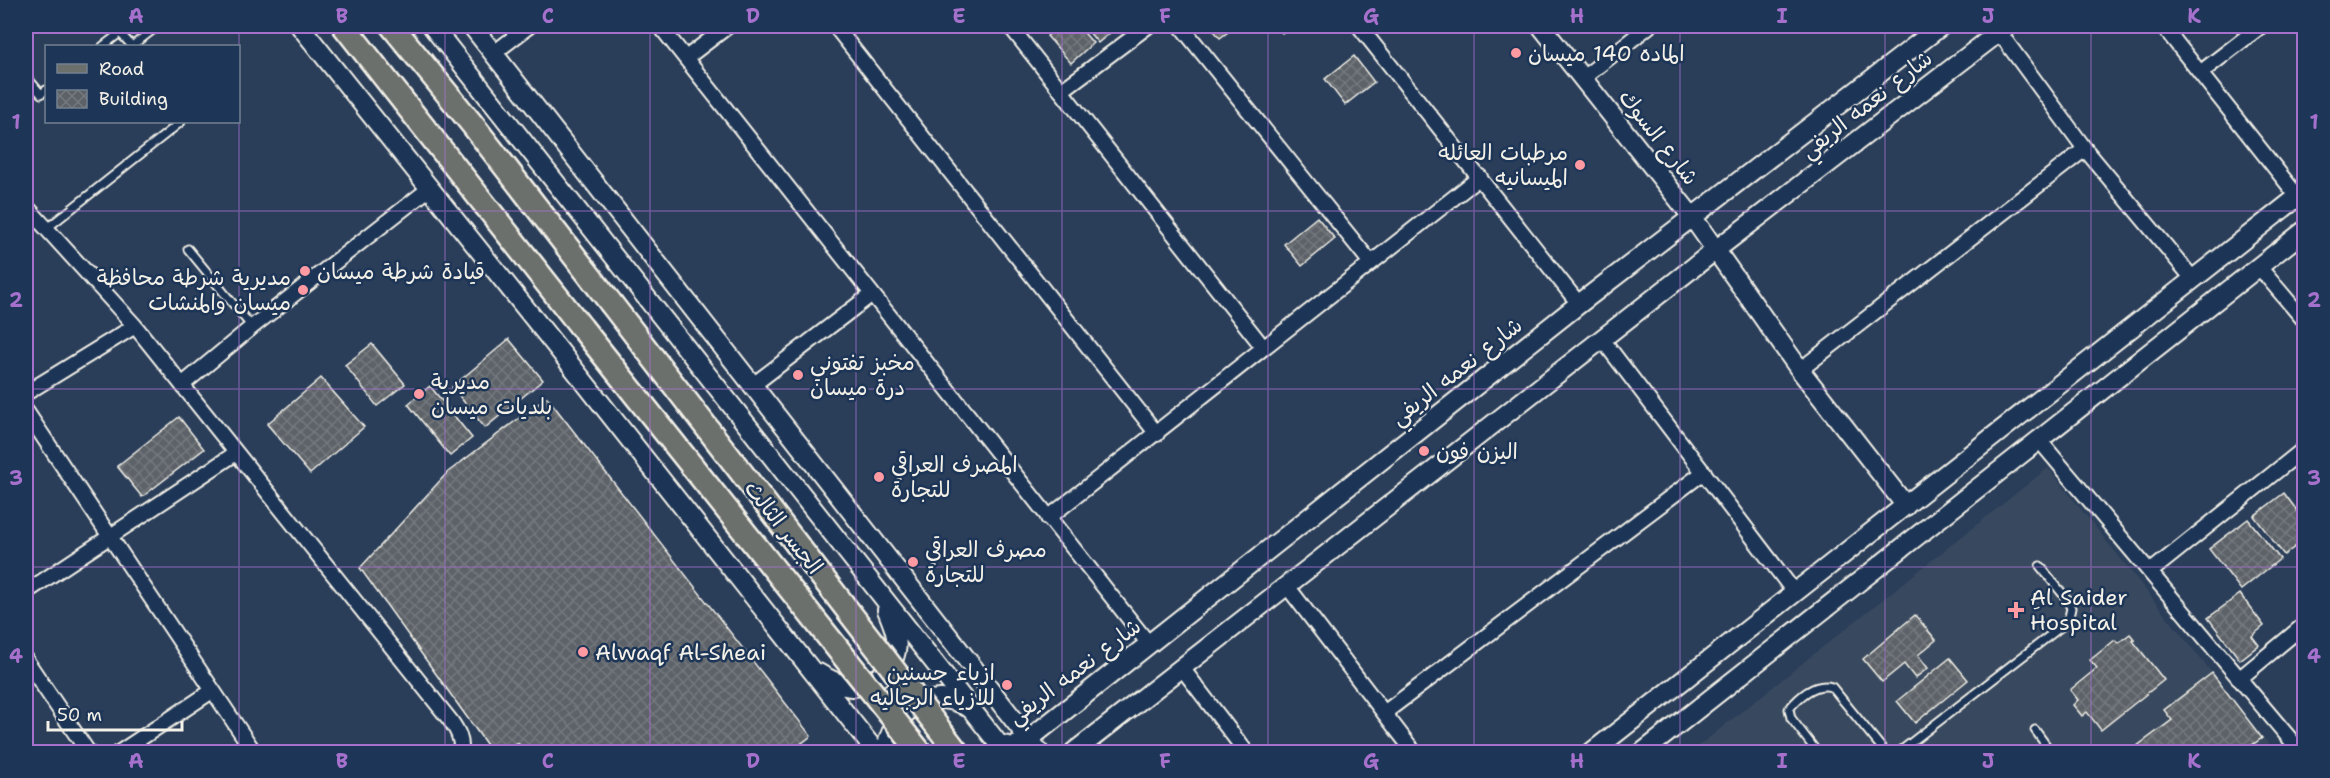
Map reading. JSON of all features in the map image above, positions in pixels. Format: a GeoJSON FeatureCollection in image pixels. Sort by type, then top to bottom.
{"type":"FeatureCollection","features":[{"type":"Feature","properties":{"kind":"main road","name":"الجسر الثالث"},"geometry":{"type":"LineString","coordinates":[[344,26],[920,753]]}},
{"type":"Feature","properties":{"kind":"main road","name":"الجسر الثالث"},"geometry":{"type":"LineString","coordinates":[[392,26],[472,124],[957,753]]}},
{"type":"Feature","properties":{"kind":"street"},"geometry":{"type":"LineString","coordinates":[[300,26],[876,753]]}},
{"type":"Feature","properties":{"kind":"street"},"geometry":{"type":"LineString","coordinates":[[432,26],[1002,748]]}},
{"type":"Feature","properties":{"kind":"street"},"geometry":{"type":"LineString","coordinates":[[472,26],[1034,746]]}},
{"type":"Feature","properties":{"kind":"street"},"geometry":{"type":"LineString","coordinates":[[494,53],[529,26]]}},
{"type":"Feature","properties":{"kind":"street"},"geometry":{"type":"LineString","coordinates":[[660,26],[1149,644]]}},
{"type":"Feature","properties":{"kind":"street"},"geometry":{"type":"LineString","coordinates":[[686,58],[728,26]]}},
{"type":"Feature","properties":{"kind":"street"},"geometry":{"type":"LineString","coordinates":[[835,26],[1157,434]]}},
{"type":"Feature","properties":{"kind":"street"},"geometry":{"type":"LineString","coordinates":[[1010,26],[1263,347]]}},
{"type":"Feature","properties":{"kind":"street"},"geometry":{"type":"LineString","coordinates":[[1061,91],[1148,26]]}},
{"type":"Feature","properties":{"kind":"street"},"geometry":{"type":"LineString","coordinates":[[1182,26],[1371,263]]}},
{"type":"Feature","properties":{"kind":"street"},"geometry":{"type":"LineString","coordinates":[[1359,26],[1579,304]]}},
{"type":"Feature","properties":{"kind":"street","name":"شارع السوك"},"geometry":{"type":"LineString","coordinates":[[1541,26],[1693,218],[1800,370],[1906,506]]}},
{"type":"Feature","properties":{"kind":"street"},"geometry":{"type":"LineString","coordinates":[[1583,78],[1649,26]]}},
{"type":"Feature","properties":{"kind":"street","name":"شارع نعمه الريفي"},"geometry":{"type":"LineString","coordinates":[[1002,748],[1034,746],[1149,644],[1579,304],[1941,26]]}},
{"type":"Feature","properties":{"kind":"street"},"geometry":{"type":"LineString","coordinates":[[1593,753],[2301,195],[2163,26]]}},
{"type":"Feature","properties":{"kind":"street"},"geometry":{"type":"LineString","coordinates":[[2200,73],[2260,26]]}},
{"type":"Feature","properties":{"kind":"street"},"geometry":{"type":"LineString","coordinates":[[2003,28],[2085,149],[2193,279]]}},
{"type":"Feature","properties":{"kind":"street","name":"شارع نعمه الريفي"},"geometry":{"type":"LineString","coordinates":[[1074,753],[2003,28]]}},
{"type":"Feature","properties":{"kind":"street"},"geometry":{"type":"LineString","coordinates":[[521,137],[545,118]]}},
{"type":"Feature","properties":{"kind":"street"},"geometry":{"type":"LineString","coordinates":[[1800,370],[2085,149]]}},
{"type":"Feature","properties":{"kind":"street"},"geometry":{"type":"LineString","coordinates":[[1048,518],[1479,177]]}},
{"type":"Feature","properties":{"kind":"street"},"geometry":{"type":"LineString","coordinates":[[182,385],[252,327],[430,188]]}},
{"type":"Feature","properties":{"kind":"street"},"geometry":{"type":"LineString","coordinates":[[26,206],[135,326],[458,730],[462,743],[461,753]]}},
{"type":"Feature","properties":{"kind":"street"},"geometry":{"type":"LineString","coordinates":[[1643,753],[2304,231]]}},
{"type":"Feature","properties":{"kind":"street"},"geometry":{"type":"LineString","coordinates":[[2259,267],[2304,320]]}},
{"type":"Feature","properties":{"kind":"street"},"geometry":{"type":"LineString","coordinates":[[753,385],[872,294]]}},
{"type":"Feature","properties":{"kind":"street"},"geometry":{"type":"LineString","coordinates":[[26,393],[135,326]]}},
{"type":"Feature","properties":{"kind":"street"},"geometry":{"type":"LineString","coordinates":[[1602,339],[1795,593]]}},
{"type":"Feature","properties":{"kind":"street"},"geometry":{"type":"LineString","coordinates":[[26,411],[254,753]]}},
{"type":"Feature","properties":{"kind":"street"},"geometry":{"type":"LineString","coordinates":[[2039,440],[2301,753]]}},
{"type":"Feature","properties":{"kind":"street"},"geometry":{"type":"LineString","coordinates":[[2150,572],[2304,449]]}},
{"type":"Feature","properties":{"kind":"street"},"geometry":{"type":"LineString","coordinates":[[26,592],[236,453]]}},
{"type":"Feature","properties":{"kind":"street"},"geometry":{"type":"LineString","coordinates":[[1384,713],[1704,471]]}},
{"type":"Feature","properties":{"kind":"street"},"geometry":{"type":"LineString","coordinates":[[796,650],[816,671],[833,682],[853,687],[871,683],[879,677],[888,669],[896,652],[896,641],[894,627],[873,585]]}},
{"type":"Feature","properties":{"kind":"street"},"geometry":{"type":"LineString","coordinates":[[1287,586],[1414,753]]}},
{"type":"Feature","properties":{"kind":"street"},"geometry":{"type":"LineString","coordinates":[[1757,623],[1776,646]]}},
{"type":"Feature","properties":{"kind":"street"},"geometry":{"type":"LineString","coordinates":[[2239,679],[2304,625]]}},
{"type":"Feature","properties":{"kind":"street"},"geometry":{"type":"LineString","coordinates":[[26,660],[88,753]]}},
{"type":"Feature","properties":{"kind":"street"},"geometry":{"type":"LineString","coordinates":[[1182,668],[1246,753]]}},
{"type":"Feature","properties":{"kind":"street"},"geometry":{"type":"LineString","coordinates":[[120,753],[212,691]]}},
{"type":"Feature","properties":{"kind":"street"},"geometry":{"type":"LineString","coordinates":[[886,753],[888,737],[894,726],[916,706],[932,699],[949,699],[971,710]]}},
{"type":"Feature","properties":{"kind":"lane"},"geometry":{"type":"LineString","coordinates":[[133,45],[158,26]]}},
{"type":"Feature","properties":{"kind":"lane"},"geometry":{"type":"LineString","coordinates":[[104,45],[120,33],[131,45]]}},
{"type":"Feature","properties":{"kind":"lane"},"geometry":{"type":"LineString","coordinates":[[26,76],[41,94],[45,91]]}},
{"type":"Feature","properties":{"kind":"lane"},"geometry":{"type":"LineString","coordinates":[[46,229],[181,123]]}},
{"type":"Feature","properties":{"kind":"lane"},"geometry":{"type":"LineString","coordinates":[[188,249],[252,327]]}},
{"type":"Feature","properties":{"kind":"lane"},"geometry":{"type":"LineString","coordinates":[[1899,753],[2062,626],[2069,617],[2072,608],[2040,566]]}},
{"type":"Feature","properties":{"kind":"lane"},"geometry":{"type":"LineString","coordinates":[[1817,753],[1791,718],[1789,709],[1815,687],[1824,684],[1832,687],[1885,753]]}},
{"type":"Feature","properties":{"kind":"lane"},"geometry":{"type":"LineString","coordinates":[[2035,730],[2052,753]]}},
{"type":"Feature","properties":{"kind":"shaded area","name":"ِAl Saider Hospital"},"geometry":{"type":"Polygon","coordinates":[[[2048,468],[2275,752],[1691,752],[2048,468]]]}},
{"type":"Feature","properties":{"kind":"building"},"geometry":{"type":"Polygon","coordinates":[[[1059,26],[1078,26],[1093,43],[1071,63],[1047,36],[1059,26]]]}},
{"type":"Feature","properties":{"kind":"building"},"geometry":{"type":"Polygon","coordinates":[[[1084,26],[1116,26],[1117,27],[1098,43],[1084,26]]]}},
{"type":"Feature","properties":{"kind":"building"},"geometry":{"type":"Polygon","coordinates":[[[1210,26],[1236,26],[1220,38],[1210,26]]]}},
{"type":"Feature","properties":{"kind":"building"},"geometry":{"type":"Polygon","coordinates":[[[1277,26],[1292,26],[1282,33],[1277,26]]]}},
{"type":"Feature","properties":{"kind":"building"},"geometry":{"type":"Polygon","coordinates":[[[1354,56],[1374,82],[1345,105],[1325,79],[1354,56]]]}},
{"type":"Feature","properties":{"kind":"building"},"geometry":{"type":"Polygon","coordinates":[[[1317,217],[1335,239],[1302,266],[1284,244],[1317,217]]]}},
{"type":"Feature","properties":{"kind":"building"},"geometry":{"type":"Polygon","coordinates":[[[509,339],[543,380],[485,428],[452,387],[509,339]]]}},
{"type":"Feature","properties":{"kind":"building"},"geometry":{"type":"Polygon","coordinates":[[[372,344],[405,384],[377,406],[345,365],[372,344]]]}},
{"type":"Feature","properties":{"kind":"building"},"geometry":{"type":"Polygon","coordinates":[[[321,378],[364,427],[310,474],[267,424],[321,378]]]}},
{"type":"Feature","properties":{"kind":"building"},"geometry":{"type":"Polygon","coordinates":[[[430,386],[472,438],[450,456],[408,404],[430,386]]]}},
{"type":"Feature","properties":{"kind":"building","name":"Alwaqf Al-Sheai"},"geometry":{"type":"Polygon","coordinates":[[[547,397],[811,736],[790,752],[525,752],[518,743],[492,752],[360,568],[448,472],[547,397]]]}},
{"type":"Feature","properties":{"kind":"building"},"geometry":{"type":"Polygon","coordinates":[[[179,417],[204,449],[142,497],[117,466],[179,417]]]}},
{"type":"Feature","properties":{"kind":"building"},"geometry":{"type":"Polygon","coordinates":[[[2284,493],[2304,520],[2304,540],[2284,555],[2254,516],[2284,493]]]}},
{"type":"Feature","properties":{"kind":"building"},"geometry":{"type":"Polygon","coordinates":[[[2248,519],[2280,559],[2241,590],[2209,549],[2248,519]]]}},
{"type":"Feature","properties":{"kind":"building"},"geometry":{"type":"Polygon","coordinates":[[[2240,594],[2264,626],[2252,636],[2259,645],[2240,660],[2208,618],[2240,594]]]}},
{"type":"Feature","properties":{"kind":"building"},"geometry":{"type":"Polygon","coordinates":[[[1915,615],[1936,640],[1918,655],[1928,668],[1915,678],[1904,664],[1882,682],[1863,659],[1915,615]]]}},
{"type":"Feature","properties":{"kind":"building"},"geometry":{"type":"Polygon","coordinates":[[[2130,634],[2164,680],[2101,730],[2087,712],[2082,716],[2073,705],[2078,700],[2070,690],[2097,668],[2090,660],[2115,640],[2118,643],[2130,634]]]}},
{"type":"Feature","properties":{"kind":"building"},"geometry":{"type":"Polygon","coordinates":[[[1950,658],[1968,680],[1915,723],[1897,701],[1950,658]]]}},
{"type":"Feature","properties":{"kind":"building"},"geometry":{"type":"Polygon","coordinates":[[[2212,673],[2262,738],[2242,752],[2226,750],[2222,752],[2129,752],[2172,720],[2164,710],[2212,673]]]}},
{"type":"Feature","properties":{"kind":"place","name":"الماده 140 ميسان"},"geometry":{"type":"Point","coordinates":[1516,53]}},
{"type":"Feature","properties":{"kind":"place","name":"مرطبات العائله الميسانيه"},"geometry":{"type":"Point","coordinates":[1580,165]}},
{"type":"Feature","properties":{"kind":"place","name":"قيادة شرطة ميسان"},"geometry":{"type":"Point","coordinates":[305,271]}},
{"type":"Feature","properties":{"kind":"place","name":"مديرية شرطة محافظة ميسان والمنشات"},"geometry":{"type":"Point","coordinates":[303,290]}},
{"type":"Feature","properties":{"kind":"place","name":"مخبز تفتوني درة ميسان"},"geometry":{"type":"Point","coordinates":[798,375]}},
{"type":"Feature","properties":{"kind":"place","name":"مديرية بلديات ميسان"},"geometry":{"type":"Point","coordinates":[419,394]}},
{"type":"Feature","properties":{"kind":"place","name":"اليزن فون"},"geometry":{"type":"Point","coordinates":[1424,451]}},
{"type":"Feature","properties":{"kind":"place","name":"المصرف العراقي للتجارة"},"geometry":{"type":"Point","coordinates":[879,477]}},
{"type":"Feature","properties":{"kind":"place","name":"مصرف العراقي للتجارة"},"geometry":{"type":"Point","coordinates":[913,562]}},
{"type":"Feature","properties":{"kind":"place","name":"ِAl Saider Hospital"},"geometry":{"type":"Point","coordinates":[2016,610]}},
{"type":"Feature","properties":{"kind":"place","name":"Alwaqf Al-Sheai"},"geometry":{"type":"Point","coordinates":[583,652]}},
{"type":"Feature","properties":{"kind":"place","name":"ازياء حسنين للازياء الرجاليه"},"geometry":{"type":"Point","coordinates":[1007,685]}}]}
